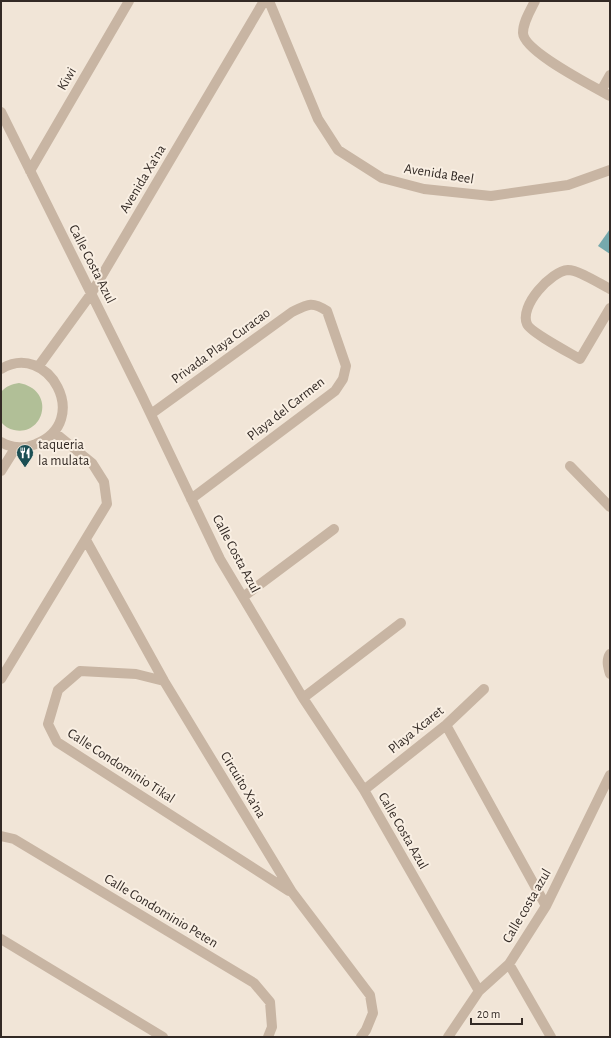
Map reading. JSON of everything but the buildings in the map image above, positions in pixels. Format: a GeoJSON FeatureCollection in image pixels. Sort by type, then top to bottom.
{"type":"FeatureCollection","features":[{"type":"Feature","properties":{"kind":"street","name":"Kiwi"},"geometry":{"type":"LineString","coordinates":[[30,171],[129,1]]}},
{"type":"Feature","properties":{"kind":"street","name":"Avenida Xa'na"},"geometry":{"type":"LineString","coordinates":[[38,367],[91,294],[264,1]]}},
{"type":"Feature","properties":{"kind":"street","name":"Avenida Beel"},"geometry":{"type":"LineString","coordinates":[[269,1],[318,119],[338,150],[382,178],[424,189],[491,196],[568,184],[610,170]]}},
{"type":"Feature","properties":{"kind":"street"},"geometry":{"type":"LineString","coordinates":[[535,1],[525,20],[523,34],[526,41],[542,56],[606,94],[610,75]]}},
{"type":"Feature","properties":{"kind":"street","name":"Calle Costa Azul"},"geometry":{"type":"LineString","coordinates":[[1,112],[151,414],[220,559],[304,698],[364,790],[479,991]]}},
{"type":"Feature","properties":{"kind":"street"},"geometry":{"type":"LineString","coordinates":[[610,289],[576,272],[568,270],[550,278],[541,287],[529,305],[525,316],[527,325],[534,332],[580,359],[610,308]]}},
{"type":"Feature","properties":{"kind":"street","name":"Privada Playa Curacao"},"geometry":{"type":"LineString","coordinates":[[151,414],[292,312],[310,304]]}},
{"type":"Feature","properties":{"kind":"street","name":"Playa del Carmen"},"geometry":{"type":"LineString","coordinates":[[191,499],[335,391],[343,379],[346,366],[328,311],[318,305],[310,304]]}},
{"type":"Feature","properties":{"kind":"street"},"geometry":{"type":"LineString","coordinates":[[1,442],[16,447],[30,447],[43,441],[54,432],[61,418],[63,403],[60,388],[51,376],[38,367],[27,364],[2,365]]}},
{"type":"Feature","properties":{"kind":"street"},"geometry":{"type":"LineString","coordinates":[[1,679],[107,504],[104,482],[92,463],[54,432]]}},
{"type":"Feature","properties":{"kind":"street"},"geometry":{"type":"LineString","coordinates":[[1,472],[16,447]]}},
{"type":"Feature","properties":{"kind":"street"},"geometry":{"type":"LineString","coordinates":[[570,466],[610,507]]}},
{"type":"Feature","properties":{"kind":"street"},"geometry":{"type":"LineString","coordinates":[[243,597],[334,528]]}},
{"type":"Feature","properties":{"kind":"street","name":"Circuito Xa'na"},"geometry":{"type":"LineString","coordinates":[[86,540],[164,680],[292,892],[370,995],[373,1013],[366,1030],[360,1037]]}},
{"type":"Feature","properties":{"kind":"street"},"geometry":{"type":"LineString","coordinates":[[304,698],[401,623]]}},
{"type":"Feature","properties":{"kind":"street"},"geometry":{"type":"LineString","coordinates":[[609,655],[607,666],[610,674]]}},
{"type":"Feature","properties":{"kind":"street","name":"Calle Condominio Tikal"},"geometry":{"type":"LineString","coordinates":[[164,680],[136,674],[80,670],[58,690],[48,724],[57,742],[292,892]]}},
{"type":"Feature","properties":{"kind":"street","name":"Playa Xcaret"},"geometry":{"type":"LineString","coordinates":[[364,790],[446,725],[484,689]]}},
{"type":"Feature","properties":{"kind":"street"},"geometry":{"type":"LineString","coordinates":[[446,725],[546,906]]}},
{"type":"Feature","properties":{"kind":"street","name":"Calle costa azul"},"geometry":{"type":"LineString","coordinates":[[448,1037],[479,991],[509,964],[546,906],[610,775]]}},
{"type":"Feature","properties":{"kind":"street","name":"Calle Condominio Peten"},"geometry":{"type":"LineString","coordinates":[[1,836],[14,839],[254,983],[270,1002],[272,1027],[268,1037]]}},
{"type":"Feature","properties":{"kind":"street"},"geometry":{"type":"LineString","coordinates":[[1,939],[163,1037]]}},
{"type":"Feature","properties":{"kind":"street"},"geometry":{"type":"LineString","coordinates":[[509,964],[551,1037]]}},
{"type":"Feature","properties":{"kind":"green space"},"geometry":{"type":"Polygon","coordinates":[[[19,383],[31,387],[38,394],[42,403],[42,412],[39,420],[33,427],[24,430],[14,430],[5,426],[1,422],[1,392],[9,386],[19,383]]]}},
{"type":"Feature","properties":{"kind":"water"},"geometry":{"type":"Polygon","coordinates":[[[610,229],[610,254],[598,246],[610,229]]]}},
{"type":"Feature","properties":{"kind":"place","name":"taqueria la mulata"},"geometry":{"type":"Point","coordinates":[25,468]}}]}
